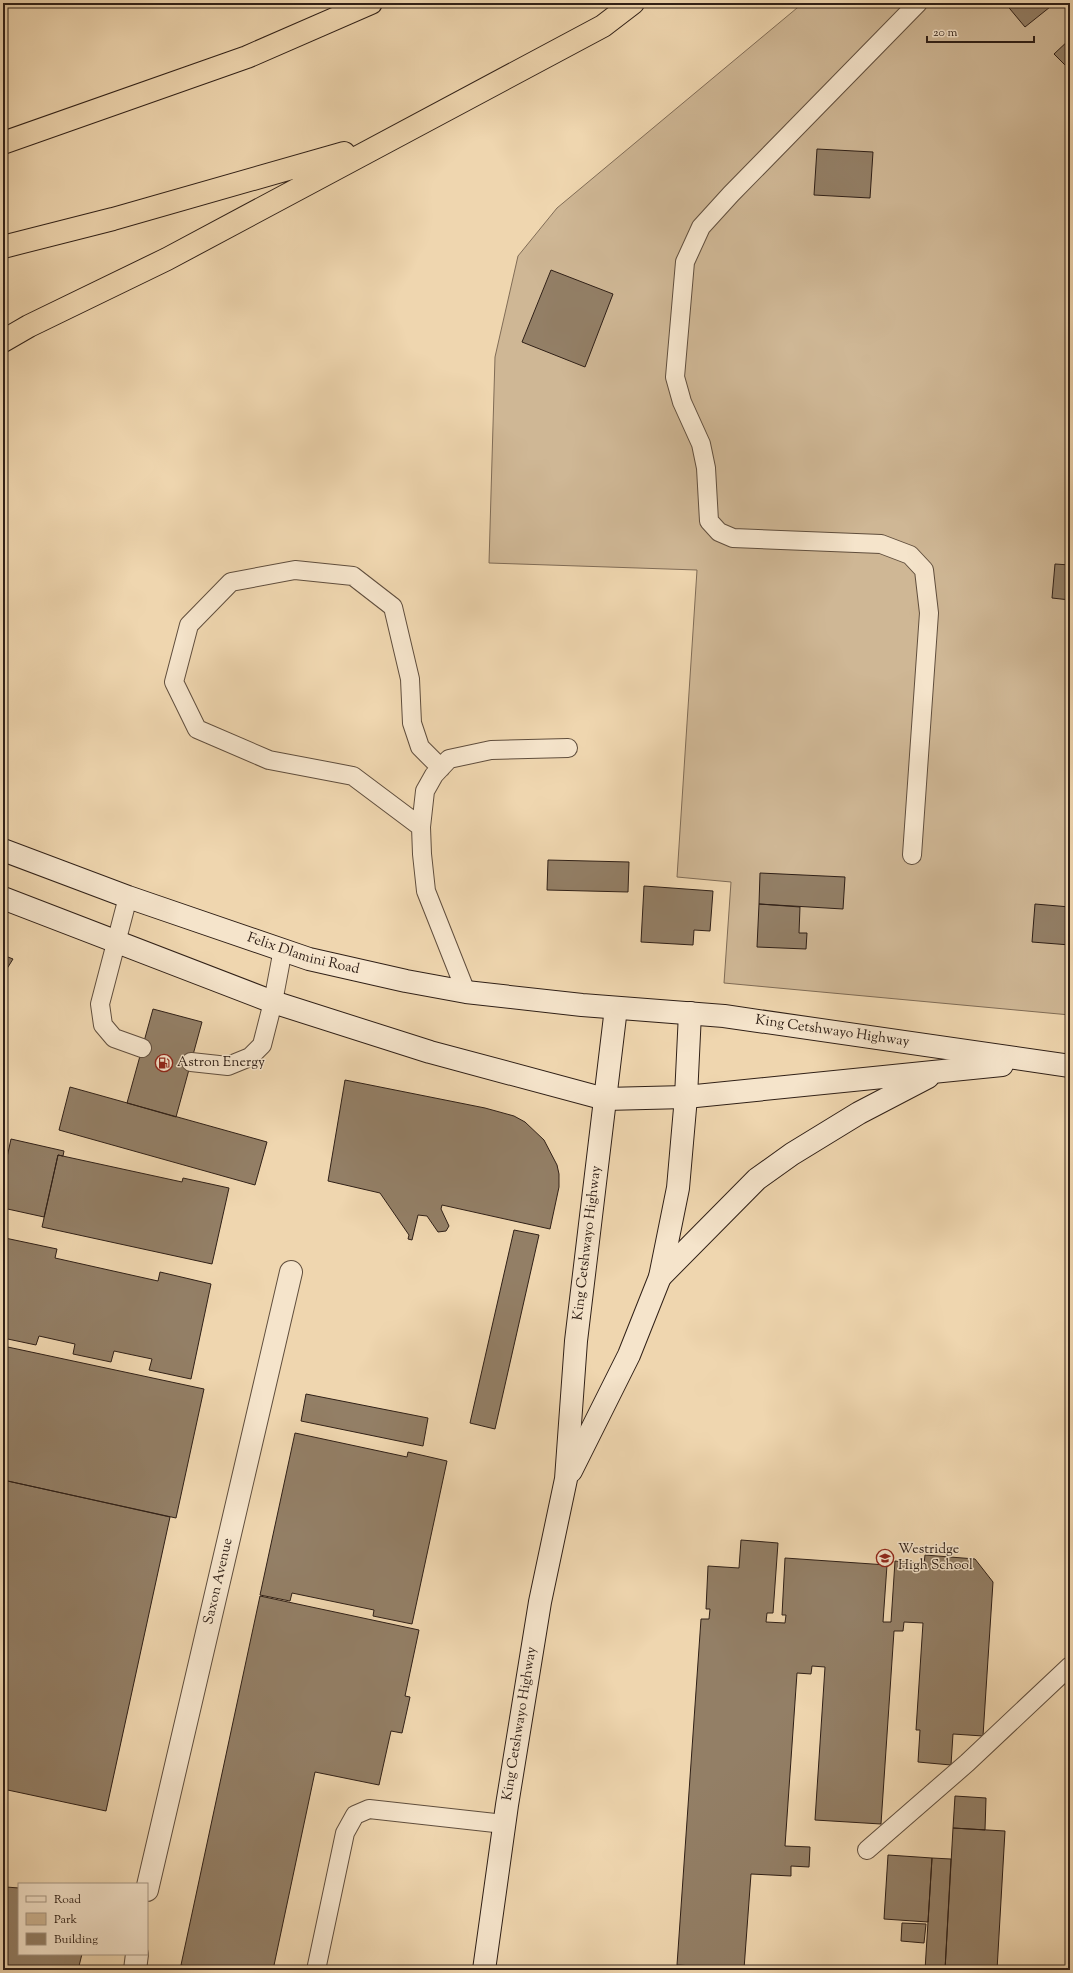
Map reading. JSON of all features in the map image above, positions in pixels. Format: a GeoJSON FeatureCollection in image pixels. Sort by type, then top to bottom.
{"type":"FeatureCollection","features":[{"type":"Feature","properties":{"kind":"highway"},"geometry":{"type":"LineString","coordinates":[[3,143],[247,57],[371,3]]}},
{"type":"Feature","properties":{"kind":"highway"},"geometry":{"type":"LineString","coordinates":[[3,341],[29,326],[167,259],[603,26],[633,3]]}},
{"type":"Feature","properties":{"kind":"highway"},"geometry":{"type":"LineString","coordinates":[[3,247],[113,219],[384,142]]}},
{"type":"Feature","properties":{"kind":"main road","name":"Felix Dlamini Road"},"geometry":{"type":"LineString","coordinates":[[3,850],[128,897],[309,959],[406,981],[466,992],[616,1008],[690,1013]]}},
{"type":"Feature","properties":{"kind":"main road"},"geometry":{"type":"LineString","coordinates":[[3,898],[274,1002],[430,1052],[605,1099],[686,1097]]}},
{"type":"Feature","properties":{"kind":"main road","name":"King Cetshwayo Highway"},"geometry":{"type":"LineString","coordinates":[[484,1970],[504,1824],[540,1602],[566,1479],[576,1341],[616,1008]]}},
{"type":"Feature","properties":{"kind":"main road","name":"King Cetshwayo Highway"},"geometry":{"type":"LineString","coordinates":[[566,1479],[630,1355],[660,1277],[678,1188],[686,1097],[690,1013],[724,1016],[1070,1066]]}},
{"type":"Feature","properties":{"kind":"main road","name":"King Cetshwayo Highway"},"geometry":{"type":"LineString","coordinates":[[686,1097],[1035,1062]]}},
{"type":"Feature","properties":{"kind":"main road"},"geometry":{"type":"LineString","coordinates":[[660,1277],[757,1179],[792,1154],[859,1113],[938,1072]]}},
{"type":"Feature","properties":{"kind":"main road","name":"Saxon Avenue"},"geometry":{"type":"LineString","coordinates":[[148,1886],[291,1272]]}},
{"type":"Feature","properties":{"kind":"main road"},"geometry":{"type":"LineString","coordinates":[[135,1970],[138,1955]]}},
{"type":"Feature","properties":{"kind":"lane"},"geometry":{"type":"LineString","coordinates":[[912,855],[929,613],[924,570],[910,555],[881,544],[733,538],[719,532],[709,521],[706,468],[701,444],[682,402],[675,377],[685,262],[701,227],[731,194],[918,3]]}},
{"type":"Feature","properties":{"kind":"lane"},"geometry":{"type":"LineString","coordinates":[[421,827],[353,776],[269,760],[197,728],[174,682],[189,625],[231,582],[295,570],[353,576],[394,607],[410,679],[412,723],[420,747],[441,768]]}},
{"type":"Feature","properties":{"kind":"lane"},"geometry":{"type":"LineString","coordinates":[[466,992],[426,892],[421,827],[425,791],[434,774],[450,759],[491,750],[568,748]]}},
{"type":"Feature","properties":{"kind":"lane"},"geometry":{"type":"LineString","coordinates":[[128,897],[100,1004],[103,1025],[114,1038],[142,1048]]}},
{"type":"Feature","properties":{"kind":"lane"},"geometry":{"type":"LineString","coordinates":[[191,1062],[228,1066],[250,1057],[262,1045],[274,1002],[283,949]]}},
{"type":"Feature","properties":{"kind":"lane"},"geometry":{"type":"LineString","coordinates":[[867,1850],[967,1763],[1070,1666]]}},
{"type":"Feature","properties":{"kind":"lane"},"geometry":{"type":"LineString","coordinates":[[316,1970],[345,1833],[355,1815],[369,1809],[504,1824]]}},
{"type":"Feature","properties":{"kind":"green space"},"geometry":{"type":"Polygon","coordinates":[[[803,3],[1070,3],[1070,1015],[724,983],[731,882],[677,877],[697,570],[489,563],[495,357],[518,256],[557,208],[803,3]]]}},
{"type":"Feature","properties":{"kind":"building"},"geometry":{"type":"Polygon","coordinates":[[[1005,3],[1047,3],[1050,7],[1025,27],[1005,3]]]}},
{"type":"Feature","properties":{"kind":"building"},"geometry":{"type":"Polygon","coordinates":[[[1070,39],[1070,70],[1054,54],[1070,39]]]}},
{"type":"Feature","properties":{"kind":"building"},"geometry":{"type":"Polygon","coordinates":[[[817,149],[873,152],[870,198],[814,195],[817,149]]]}},
{"type":"Feature","properties":{"kind":"building"},"geometry":{"type":"Polygon","coordinates":[[[551,270],[613,294],[585,367],[522,342],[551,270]]]}},
{"type":"Feature","properties":{"kind":"building"},"geometry":{"type":"Polygon","coordinates":[[[1055,564],[1070,565],[1070,600],[1052,598],[1055,564]]]}},
{"type":"Feature","properties":{"kind":"building"},"geometry":{"type":"Polygon","coordinates":[[[548,860],[629,862],[628,892],[547,890],[548,860]]]}},
{"type":"Feature","properties":{"kind":"building"},"geometry":{"type":"Polygon","coordinates":[[[760,873],[845,877],[843,909],[759,904],[760,873]]]}},
{"type":"Feature","properties":{"kind":"building"},"geometry":{"type":"Polygon","coordinates":[[[644,886],[713,891],[710,931],[694,930],[693,945],[641,942],[644,886]]]}},
{"type":"Feature","properties":{"kind":"building"},"geometry":{"type":"Polygon","coordinates":[[[759,904],[800,907],[799,933],[807,933],[806,949],[757,947],[759,904]]]}},
{"type":"Feature","properties":{"kind":"building"},"geometry":{"type":"Polygon","coordinates":[[[1035,904],[1070,907],[1070,945],[1032,942],[1035,904]]]}},
{"type":"Feature","properties":{"kind":"building"},"geometry":{"type":"Polygon","coordinates":[[[3,955],[13,959],[3,975],[3,955]]]}},
{"type":"Feature","properties":{"kind":"building"},"geometry":{"type":"Polygon","coordinates":[[[153,1009],[202,1022],[176,1117],[127,1103],[153,1009]]]}},
{"type":"Feature","properties":{"kind":"building"},"geometry":{"type":"Polygon","coordinates":[[[345,1080],[485,1108],[514,1116],[525,1122],[544,1140],[557,1165],[559,1187],[550,1229],[442,1205],[441,1209],[449,1226],[446,1231],[438,1232],[427,1216],[418,1215],[412,1240],[408,1239],[409,1235],[380,1193],[328,1181],[345,1080]]]}},
{"type":"Feature","properties":{"kind":"building"},"geometry":{"type":"Polygon","coordinates":[[[70,1087],[267,1142],[255,1185],[59,1130],[70,1087]]]}},
{"type":"Feature","properties":{"kind":"building"},"geometry":{"type":"Polygon","coordinates":[[[11,1139],[64,1151],[63,1156],[58,1155],[44,1217],[3,1208],[3,1176],[11,1139]]]}},
{"type":"Feature","properties":{"kind":"building"},"geometry":{"type":"Polygon","coordinates":[[[58,1155],[182,1182],[183,1178],[229,1188],[212,1264],[42,1227],[58,1155]]]}},
{"type":"Feature","properties":{"kind":"building"},"geometry":{"type":"Polygon","coordinates":[[[514,1230],[539,1235],[495,1429],[470,1423],[514,1230]]]}},
{"type":"Feature","properties":{"kind":"building"},"geometry":{"type":"Polygon","coordinates":[[[5,1238],[57,1249],[55,1258],[158,1281],[160,1272],[211,1284],[191,1379],[149,1370],[152,1359],[114,1351],[111,1362],[73,1354],[75,1344],[39,1336],[36,1345],[3,1338],[3,1246],[5,1238]]]}},
{"type":"Feature","properties":{"kind":"building"},"geometry":{"type":"Polygon","coordinates":[[[3,1346],[204,1389],[176,1518],[3,1480],[3,1346]]]}},
{"type":"Feature","properties":{"kind":"building"},"geometry":{"type":"Polygon","coordinates":[[[306,1394],[428,1418],[423,1446],[301,1421],[306,1394]]]}},
{"type":"Feature","properties":{"kind":"building"},"geometry":{"type":"Polygon","coordinates":[[[295,1433],[407,1457],[408,1452],[447,1461],[412,1624],[373,1616],[374,1610],[292,1593],[290,1601],[260,1595],[295,1433]]]}},
{"type":"Feature","properties":{"kind":"building"},"geometry":{"type":"Polygon","coordinates":[[[3,1480],[170,1517],[106,1811],[3,1789],[3,1480]]]}},
{"type":"Feature","properties":{"kind":"building"},"geometry":{"type":"Polygon","coordinates":[[[741,1540],[778,1543],[773,1613],[767,1613],[766,1622],[785,1623],[786,1615],[782,1615],[785,1558],[887,1565],[883,1622],[891,1622],[895,1561],[924,1564],[925,1555],[975,1559],[993,1582],[983,1736],[953,1734],[951,1765],[918,1762],[920,1730],[916,1730],[923,1623],[904,1622],[903,1631],[894,1631],[881,1824],[815,1820],[825,1667],[812,1666],[811,1674],[797,1673],[785,1846],[810,1847],[809,1867],[791,1866],[791,1876],[751,1874],[744,1969],[677,1965],[701,1619],[709,1619],[710,1609],[706,1609],[708,1566],[739,1568],[741,1540]]]}},
{"type":"Feature","properties":{"kind":"building"},"geometry":{"type":"Polygon","coordinates":[[[260,1596],[419,1630],[405,1696],[410,1697],[402,1733],[391,1731],[379,1785],[315,1772],[273,1970],[206,1970],[181,1965],[260,1596]]]}},
{"type":"Feature","properties":{"kind":"building"},"geometry":{"type":"Polygon","coordinates":[[[955,1796],[986,1798],[985,1830],[953,1828],[955,1796]]]}},
{"type":"Feature","properties":{"kind":"building"},"geometry":{"type":"Polygon","coordinates":[[[953,1828],[1005,1831],[997,1970],[945,1970],[953,1828]]]}},
{"type":"Feature","properties":{"kind":"building"},"geometry":{"type":"Polygon","coordinates":[[[888,1855],[932,1858],[928,1922],[884,1919],[888,1855]]]}},
{"type":"Feature","properties":{"kind":"building"},"geometry":{"type":"Polygon","coordinates":[[[932,1858],[951,1859],[945,1970],[925,1970],[932,1858]]]}},
{"type":"Feature","properties":{"kind":"building"},"geometry":{"type":"Polygon","coordinates":[[[6,1887],[18,1888],[18,1955],[82,1955],[78,1970],[3,1970],[6,1887]]]}},
{"type":"Feature","properties":{"kind":"building"},"geometry":{"type":"Polygon","coordinates":[[[902,1923],[926,1924],[924,1943],[901,1941],[902,1923]]]}},
{"type":"Feature","properties":{"kind":"place","name":"Astron Energy"},"geometry":{"type":"Point","coordinates":[164,1063]}},
{"type":"Feature","properties":{"kind":"place","name":"Westridge High School"},"geometry":{"type":"Point","coordinates":[885,1558]}}]}
